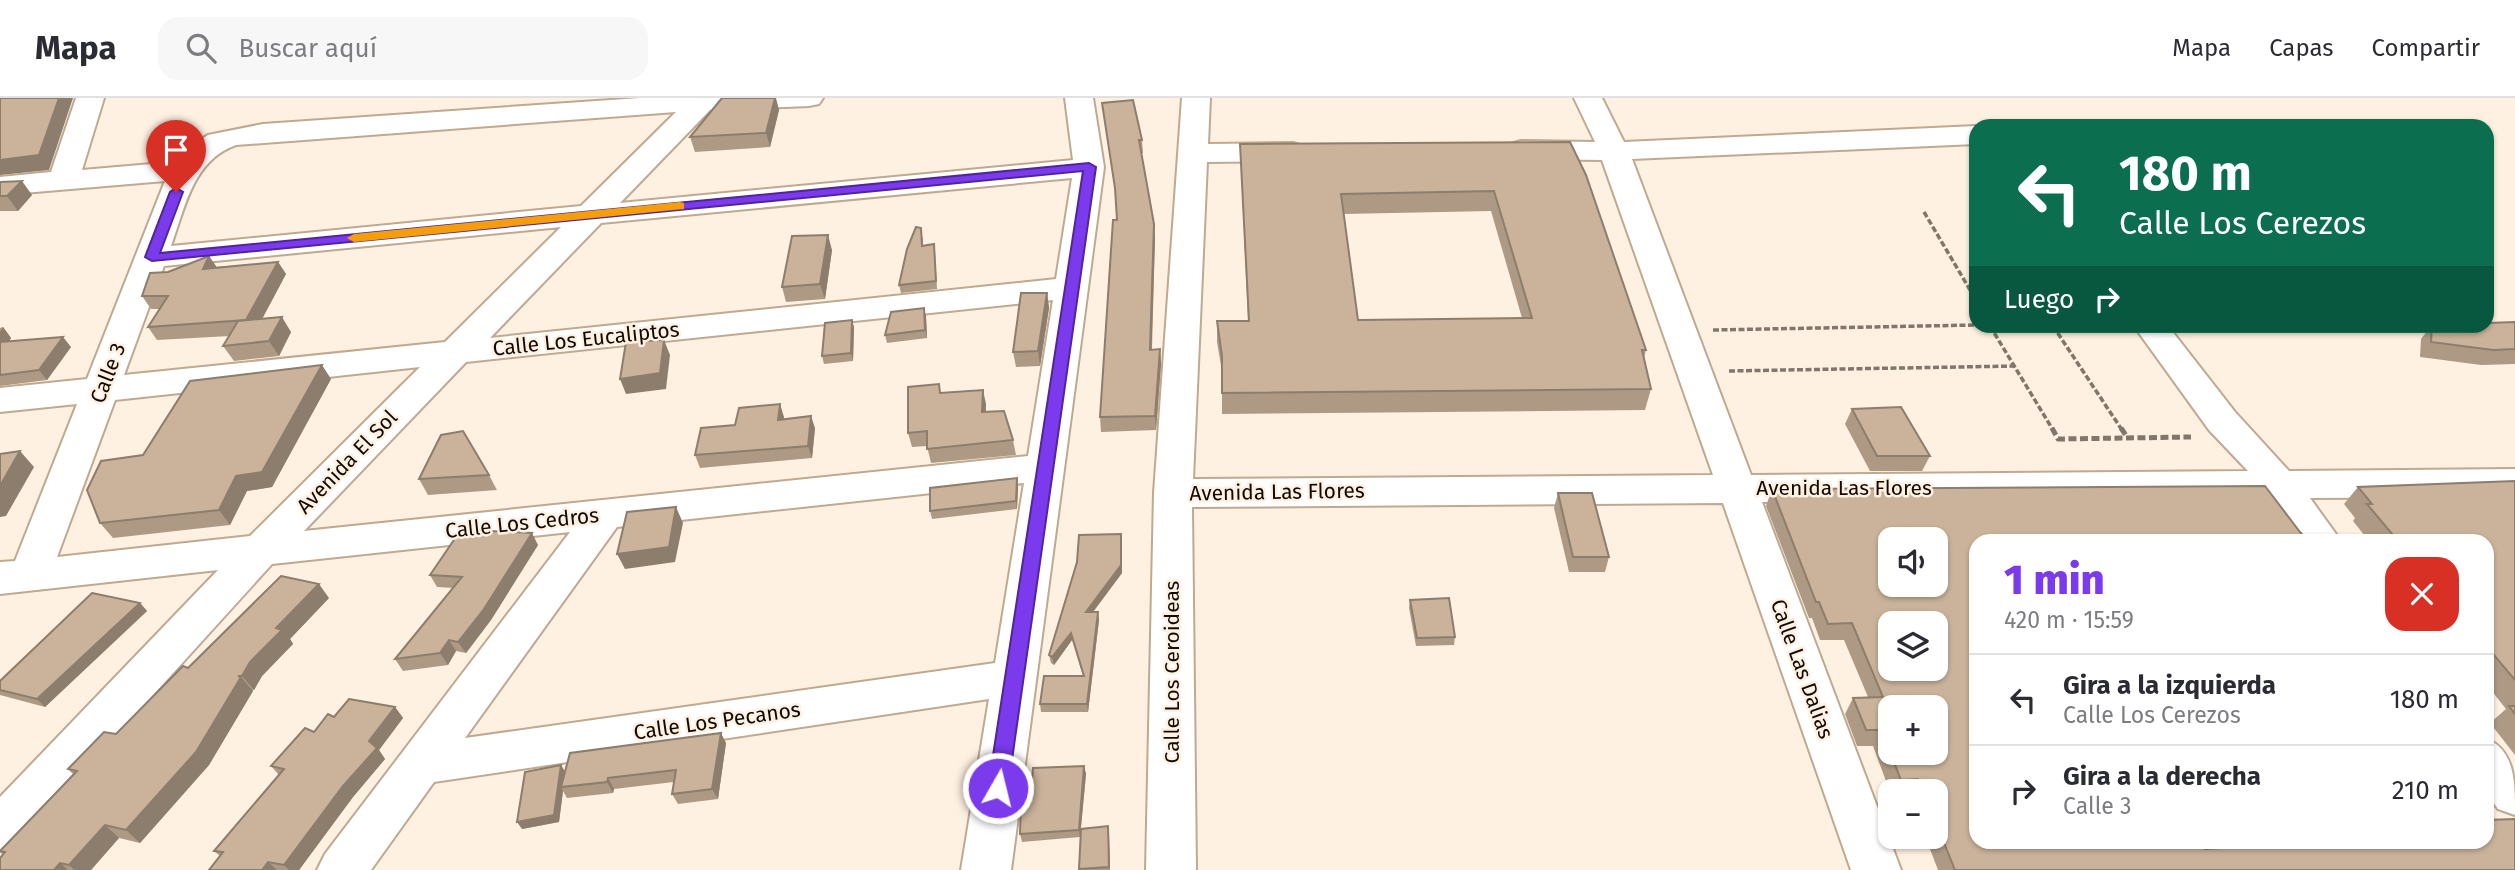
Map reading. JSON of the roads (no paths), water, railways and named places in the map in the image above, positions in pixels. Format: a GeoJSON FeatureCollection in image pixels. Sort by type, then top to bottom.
{"type":"FeatureCollection","features":[{"type":"Feature","properties":{"kind":"street"},"geometry":{"type":"LineString","coordinates":[[64,180],[90,98]]}},
{"type":"Feature","properties":{"kind":"street"},"geometry":{"type":"LineString","coordinates":[[0,186],[184,170],[205,148],[234,136],[702,102],[808,98]]}},
{"type":"Feature","properties":{"kind":"street","name":"Calle Los Ceroideas"},"geometry":{"type":"LineString","coordinates":[[1171,870],[1174,484],[1196,98]]}},
{"type":"Feature","properties":{"kind":"street","name":"Calle Las Dalias"},"geometry":{"type":"LineString","coordinates":[[1588,98],[1614,151],[1876,870]]}},
{"type":"Feature","properties":{"kind":"street"},"geometry":{"type":"LineString","coordinates":[[986,870],[1089,167],[1080,99]]}},
{"type":"Feature","properties":{"kind":"street","name":"Avenida El Sol"},"geometry":{"type":"LineString","coordinates":[[0,830],[261,550],[702,102]]}},
{"type":"Feature","properties":{"kind":"street"},"geometry":{"type":"LineString","coordinates":[[1493,150],[1614,151],[1969,135]]}},
{"type":"Feature","properties":{"kind":"street"},"geometry":{"type":"LineString","coordinates":[[1193,153],[1316,152]]}},
{"type":"Feature","properties":{"kind":"street"},"geometry":{"type":"LineString","coordinates":[[152,257],[1089,167]]}},
{"type":"Feature","properties":{"kind":"street","name":"Calle 3"},"geometry":{"type":"LineString","coordinates":[[15,576],[101,390],[184,170]]}},
{"type":"Feature","properties":{"kind":"street","name":"Calle Los Eucaliptos"},"geometry":{"type":"LineString","coordinates":[[0,400],[1071,288]]}},
{"type":"Feature","properties":{"kind":"street"},"geometry":{"type":"LineString","coordinates":[[2156,333],[2222,421],[2270,474],[2316,534]]}},
{"type":"Feature","properties":{"kind":"street","name":"Avenida Las Flores"},"geometry":{"type":"LineString","coordinates":[[2270,474],[2515,461]]}},
{"type":"Feature","properties":{"kind":"street","name":"Calle Los Cedros"},"geometry":{"type":"LineString","coordinates":[[15,576],[1045,467]]}},
{"type":"Feature","properties":{"kind":"street","name":"Avenida Las Flores"},"geometry":{"type":"LineString","coordinates":[[1174,484],[2270,474],[2515,483]]}},
{"type":"Feature","properties":{"kind":"street"},"geometry":{"type":"LineString","coordinates":[[342,870],[606,514]]}},
{"type":"Feature","properties":{"kind":"street","name":"Calle Los Pecanos"},"geometry":{"type":"LineString","coordinates":[[420,764],[1014,678]]}},
{"type":"Feature","properties":{"kind":"street"},"geometry":{"type":"LineString","coordinates":[[2494,767],[2515,795]]}}]}
